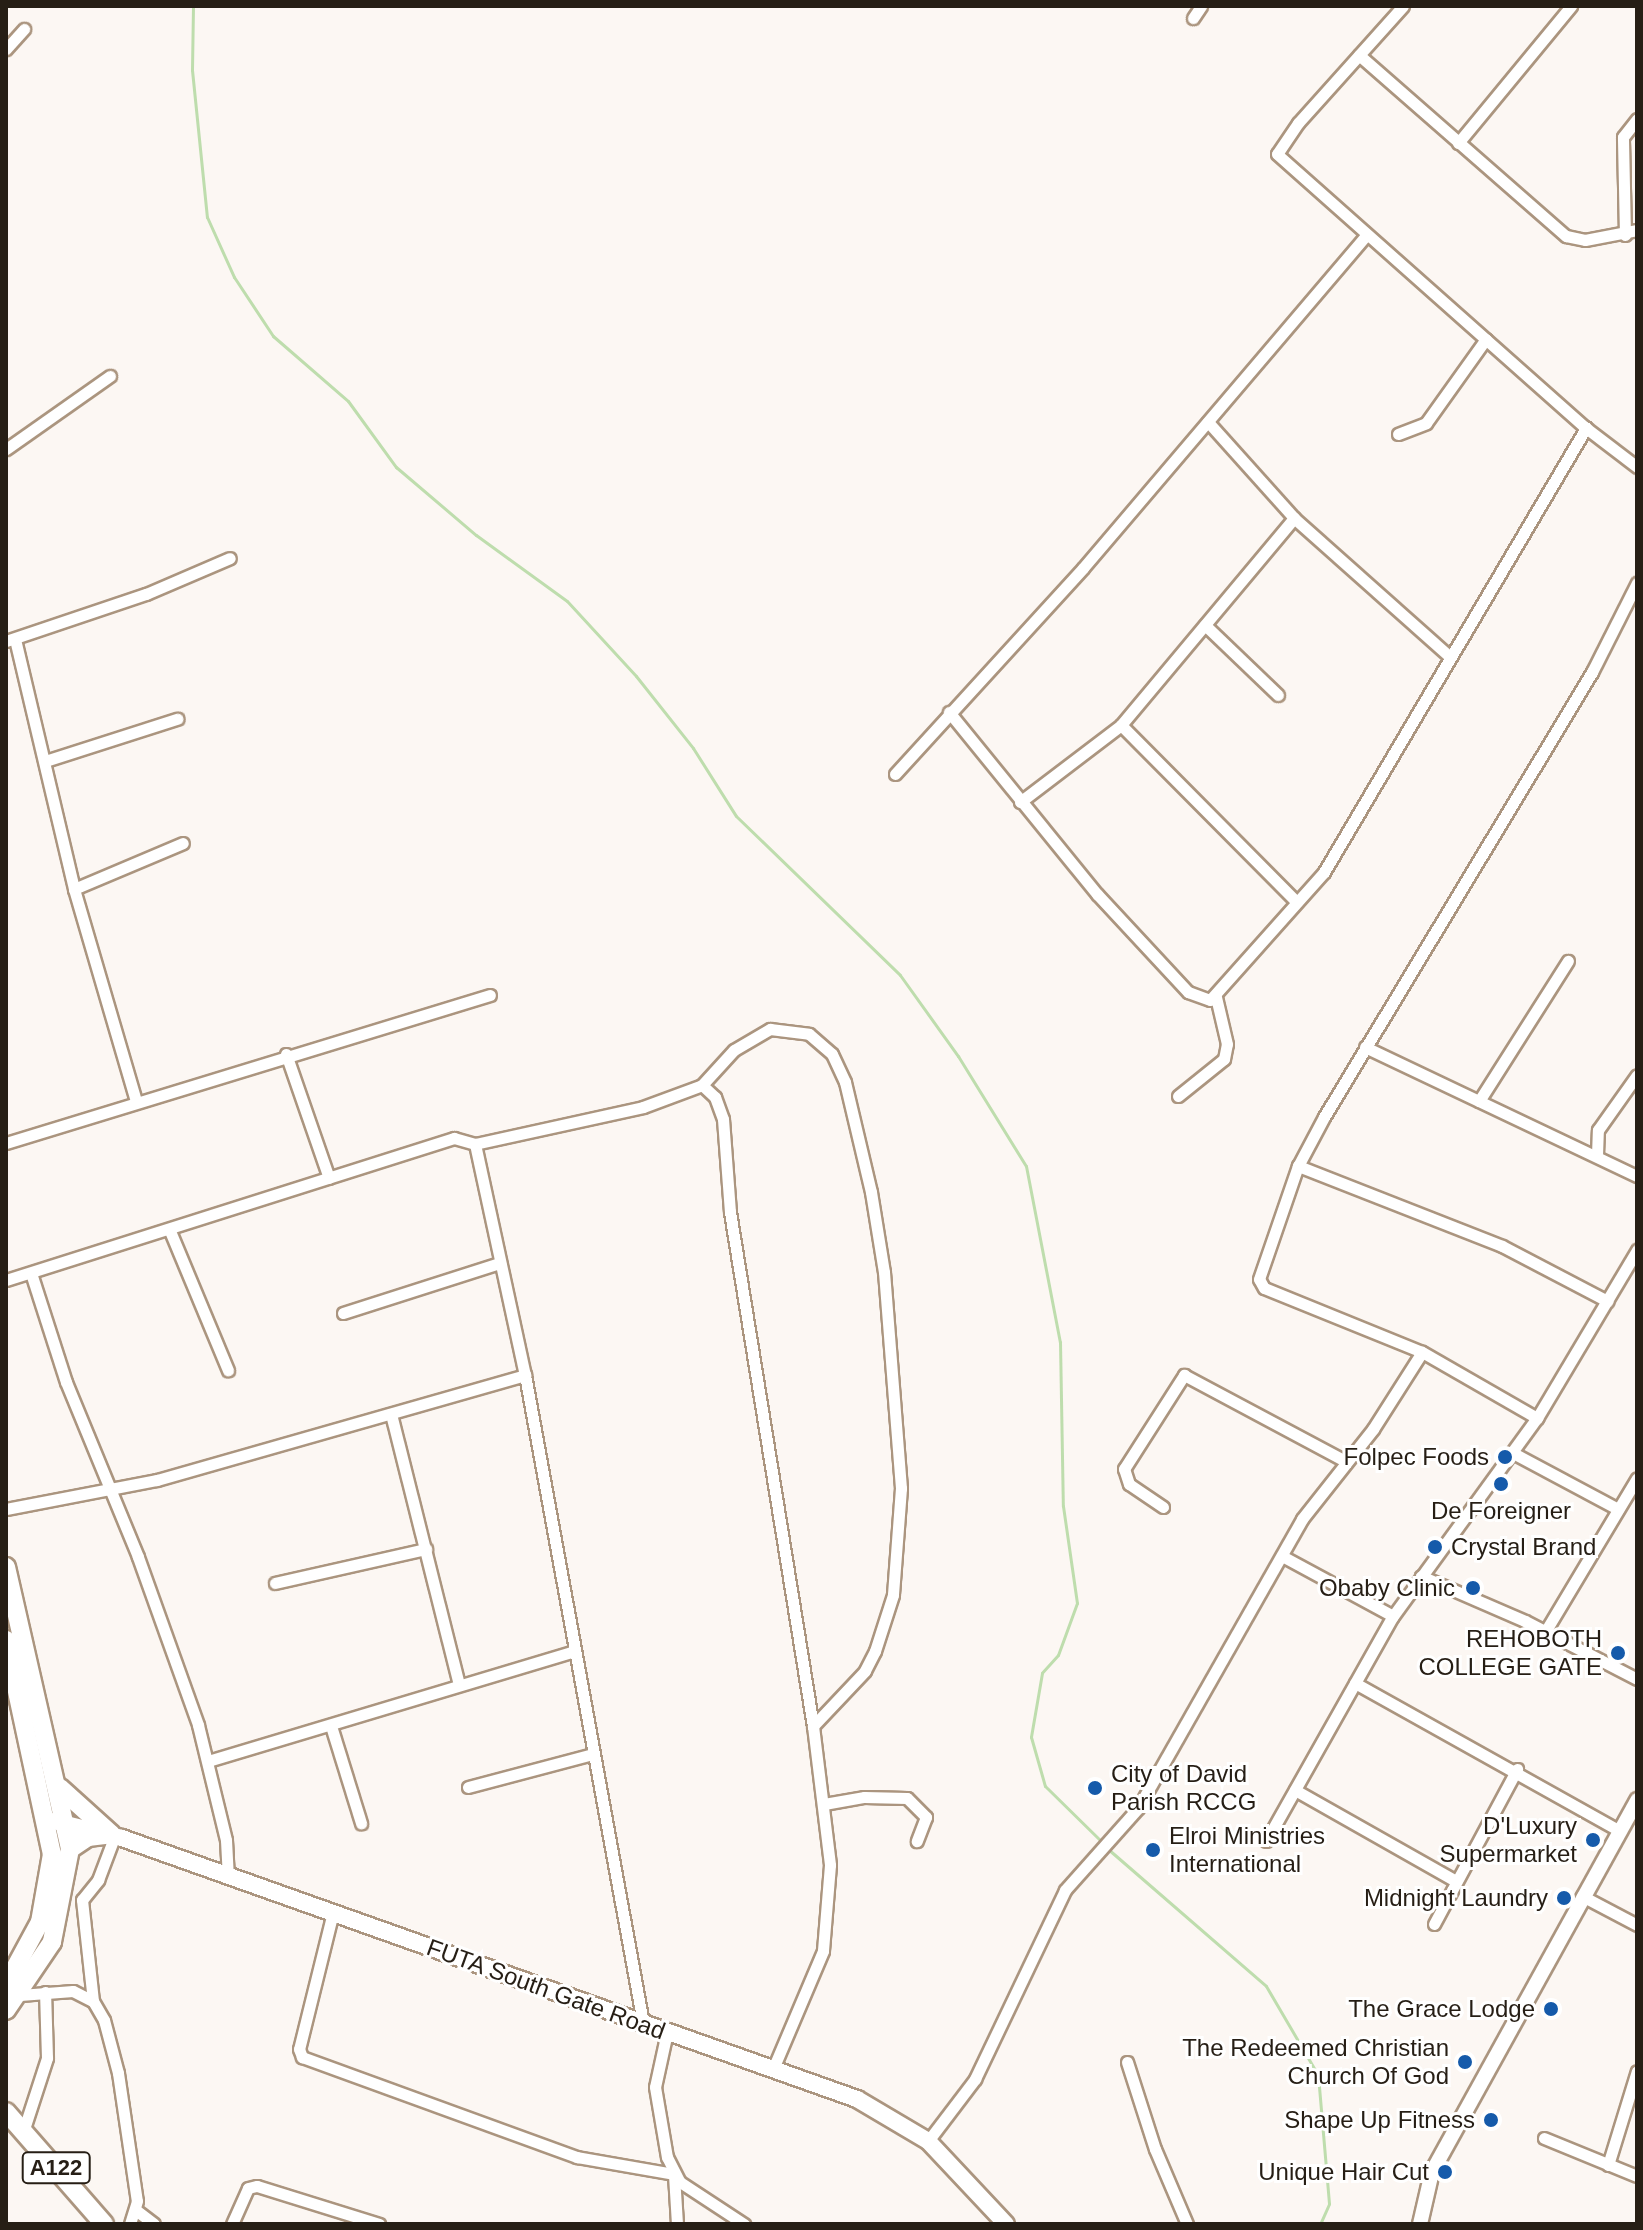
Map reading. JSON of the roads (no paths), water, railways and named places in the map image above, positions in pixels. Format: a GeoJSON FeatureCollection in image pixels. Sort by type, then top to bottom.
{"type":"FeatureCollection","features":[{"type":"Feature","properties":{"kind":"main road"},"geometry":{"type":"LineString","coordinates":[[6,1567],[60,1788],[47,1900],[11,1984],[6,2010]]}},
{"type":"Feature","properties":{"kind":"main road"},"geometry":{"type":"LineString","coordinates":[[6,1640],[57,1821],[70,1849],[66,1892],[52,1942],[11,1984]]}},
{"type":"Feature","properties":{"kind":"main road"},"geometry":{"type":"LineString","coordinates":[[60,1788],[113,1835]]}},
{"type":"Feature","properties":{"kind":"main road","name":"FUTA South Gate Road"},"geometry":{"type":"LineString","coordinates":[[57,1821],[113,1835],[857,2099],[928,2141],[1006,2224]]}},
{"type":"Feature","properties":{"kind":"main road"},"geometry":{"type":"LineString","coordinates":[[70,1849],[88,1837],[113,1835]]}},
{"type":"Feature","properties":{"kind":"main road","name":"A122"},"geometry":{"type":"LineString","coordinates":[[6,2112],[104,2224]]}},
{"type":"Feature","properties":{"kind":"street"},"geometry":{"type":"LineString","coordinates":[[1193,18],[1201,6]]}},
{"type":"Feature","properties":{"kind":"street"},"geometry":{"type":"LineString","coordinates":[[1403,6],[1277,154],[1365,237],[1586,428],[1637,467]]}},
{"type":"Feature","properties":{"kind":"street"},"geometry":{"type":"LineString","coordinates":[[1458,143],[1571,6]]}},
{"type":"Feature","properties":{"kind":"street"},"geometry":{"type":"LineString","coordinates":[[6,49],[24,29]]}},
{"type":"Feature","properties":{"kind":"street"},"geometry":{"type":"LineString","coordinates":[[1359,55],[1566,236],[1585,240],[1625,235],[1637,230]]}},
{"type":"Feature","properties":{"kind":"street"},"geometry":{"type":"LineString","coordinates":[[1625,235],[1623,137],[1637,119]]}},
{"type":"Feature","properties":{"kind":"street"},"geometry":{"type":"LineString","coordinates":[[895,774],[1083,568],[1365,237]]}},
{"type":"Feature","properties":{"kind":"street"},"geometry":{"type":"LineString","coordinates":[[1398,434],[1426,423],[1486,339]]}},
{"type":"Feature","properties":{"kind":"street"},"geometry":{"type":"LineString","coordinates":[[6,449],[110,376]]}},
{"type":"Feature","properties":{"kind":"street"},"geometry":{"type":"LineString","coordinates":[[1208,422],[1294,518],[1448,655]]}},
{"type":"Feature","properties":{"kind":"street"},"geometry":{"type":"LineString","coordinates":[[949,712],[1020,802],[1188,992],[1204,1000],[1216,997],[1295,900],[1324,872],[1448,655],[1586,428]]}},
{"type":"Feature","properties":{"kind":"street"},"geometry":{"type":"LineString","coordinates":[[1020,802],[1121,725],[1294,518]]}},
{"type":"Feature","properties":{"kind":"street"},"geometry":{"type":"LineString","coordinates":[[136,1101],[74,889],[45,761],[10,640],[146,594],[230,558]]}},
{"type":"Feature","properties":{"kind":"street"},"geometry":{"type":"LineString","coordinates":[[1537,1418],[1422,1352],[1260,1284],[1298,1166],[1365,1047],[1632,607],[1637,583]]}},
{"type":"Feature","properties":{"kind":"street"},"geometry":{"type":"LineString","coordinates":[[1205,625],[1278,695]]}},
{"type":"Feature","properties":{"kind":"street"},"geometry":{"type":"LineString","coordinates":[[45,761],[177,719]]}},
{"type":"Feature","properties":{"kind":"street"},"geometry":{"type":"LineString","coordinates":[[1121,725],[1295,900]]}},
{"type":"Feature","properties":{"kind":"street"},"geometry":{"type":"LineString","coordinates":[[74,889],[183,843]]}},
{"type":"Feature","properties":{"kind":"street"},"geometry":{"type":"LineString","coordinates":[[1479,1101],[1568,961]]}},
{"type":"Feature","properties":{"kind":"street"},"geometry":{"type":"LineString","coordinates":[[6,1143],[286,1054],[490,995]]}},
{"type":"Feature","properties":{"kind":"street"},"geometry":{"type":"LineString","coordinates":[[1178,1096],[1224,1059],[1227,1044],[1216,997]]}},
{"type":"Feature","properties":{"kind":"street"},"geometry":{"type":"LineString","coordinates":[[6,1280],[170,1231],[454,1138],[475,1144],[604,1118],[702,1085],[734,1050],[770,1029],[791,1029],[821,1040],[845,1082],[871,1192],[895,1393],[898,1552],[893,1595],[875,1651],[854,1684],[813,1726]]}},
{"type":"Feature","properties":{"kind":"street"},"geometry":{"type":"LineString","coordinates":[[1365,1047],[1637,1176]]}},
{"type":"Feature","properties":{"kind":"street"},"geometry":{"type":"LineString","coordinates":[[286,1054],[329,1178]]}},
{"type":"Feature","properties":{"kind":"street"},"geometry":{"type":"LineString","coordinates":[[1597,1155],[1598,1130],[1637,1075]]}},
{"type":"Feature","properties":{"kind":"street"},"geometry":{"type":"LineString","coordinates":[[702,1085],[715,1097],[723,1119],[730,1212],[824,1804],[829,1924],[810,1989],[773,2069]]}},
{"type":"Feature","properties":{"kind":"street"},"geometry":{"type":"LineString","coordinates":[[475,1144],[525,1375],[643,2023]]}},
{"type":"Feature","properties":{"kind":"street"},"geometry":{"type":"LineString","coordinates":[[1298,1166],[1502,1246],[1607,1301]]}},
{"type":"Feature","properties":{"kind":"street"},"geometry":{"type":"LineString","coordinates":[[170,1231],[228,1370]]}},
{"type":"Feature","properties":{"kind":"street"},"geometry":{"type":"LineString","coordinates":[[1266,1841],[1393,1616],[1537,1418],[1636,1254]]}},
{"type":"Feature","properties":{"kind":"street"},"geometry":{"type":"LineString","coordinates":[[343,1313],[500,1263]]}},
{"type":"Feature","properties":{"kind":"street"},"geometry":{"type":"LineString","coordinates":[[31,1273],[66,1382],[112,1490],[208,1761],[226,1840],[228,1877]]}},
{"type":"Feature","properties":{"kind":"street"},"geometry":{"type":"LineString","coordinates":[[928,2141],[975,2079],[1057,1903],[1138,1808],[1320,1491],[1373,1429],[1422,1352]]}},
{"type":"Feature","properties":{"kind":"street"},"geometry":{"type":"LineString","coordinates":[[6,1509],[112,1490],[525,1375]]}},
{"type":"Feature","properties":{"kind":"street"},"geometry":{"type":"LineString","coordinates":[[1163,1507],[1129,1484],[1124,1469],[1184,1375],[1345,1461]]}},
{"type":"Feature","properties":{"kind":"street"},"geometry":{"type":"LineString","coordinates":[[391,1414],[459,1685]]}},
{"type":"Feature","properties":{"kind":"street"},"geometry":{"type":"LineString","coordinates":[[1513,1453],[1618,1509]]}},
{"type":"Feature","properties":{"kind":"street"},"geometry":{"type":"LineString","coordinates":[[1545,1632],[1637,1478]]}},
{"type":"Feature","properties":{"kind":"street"},"geometry":{"type":"LineString","coordinates":[[275,1583],[426,1549]]}},
{"type":"Feature","properties":{"kind":"street"},"geometry":{"type":"LineString","coordinates":[[1282,1556],[1393,1616]]}},
{"type":"Feature","properties":{"kind":"street"},"geometry":{"type":"LineString","coordinates":[[1421,1576],[1545,1632],[1637,1679]]}},
{"type":"Feature","properties":{"kind":"street"},"geometry":{"type":"LineString","coordinates":[[208,1761],[574,1651]]}},
{"type":"Feature","properties":{"kind":"street"},"geometry":{"type":"LineString","coordinates":[[1355,1683],[1517,1769],[1620,1831]]}},
{"type":"Feature","properties":{"kind":"street"},"geometry":{"type":"LineString","coordinates":[[331,1726],[361,1823]]}},
{"type":"Feature","properties":{"kind":"street"},"geometry":{"type":"LineString","coordinates":[[468,1787],[593,1754]]}},
{"type":"Feature","properties":{"kind":"street"},"geometry":{"type":"LineString","coordinates":[[1434,1924],[1517,1769]]}},
{"type":"Feature","properties":{"kind":"street"},"geometry":{"type":"LineString","coordinates":[[1295,1790],[1456,1881]]}},
{"type":"Feature","properties":{"kind":"street"},"geometry":{"type":"LineString","coordinates":[[824,1804],[864,1797],[907,1798],[926,1817],[917,1841]]}},
{"type":"Feature","properties":{"kind":"street"},"geometry":{"type":"LineString","coordinates":[[1420,2224],[1432,2172],[1637,1800]]}},
{"type":"Feature","properties":{"kind":"street"},"geometry":{"type":"LineString","coordinates":[[113,1835],[98,1880],[82,1900],[80,1915],[93,2001],[110,2036],[118,2073],[137,2211],[130,2224]]}},
{"type":"Feature","properties":{"kind":"street"},"geometry":{"type":"LineString","coordinates":[[1582,1896],[1637,1925]]}},
{"type":"Feature","properties":{"kind":"street"},"geometry":{"type":"LineString","coordinates":[[333,1912],[299,2049],[302,2057],[577,2157],[674,2174],[690,2190],[744,2224]]}},
{"type":"Feature","properties":{"kind":"street"},"geometry":{"type":"LineString","coordinates":[[11,1984],[45,1992],[73,1991],[93,2001]]}},
{"type":"Feature","properties":{"kind":"street"},"geometry":{"type":"LineString","coordinates":[[23,2132],[47,2058],[45,1992]]}},
{"type":"Feature","properties":{"kind":"street"},"geometry":{"type":"LineString","coordinates":[[667,2032],[655,2107],[674,2174],[677,2224]]}},
{"type":"Feature","properties":{"kind":"street"},"geometry":{"type":"LineString","coordinates":[[1127,2062],[1155,2149],[1187,2224]]}},
{"type":"Feature","properties":{"kind":"street"},"geometry":{"type":"LineString","coordinates":[[1608,2165],[1637,2071]]}},
{"type":"Feature","properties":{"kind":"street"},"geometry":{"type":"LineString","coordinates":[[1544,2138],[1637,2176]]}},
{"type":"Feature","properties":{"kind":"street"},"geometry":{"type":"LineString","coordinates":[[232,2224],[248,2188],[257,2186],[379,2224]]}},
{"type":"Feature","properties":{"kind":"street"},"geometry":{"type":"LineString","coordinates":[[137,2211],[154,2224]]}},
{"type":"Feature","properties":{"kind":"waterway"},"geometry":{"type":"LineString","coordinates":[[193,6],[192,70],[207,217],[234,277],[273,336],[348,401],[396,467],[476,535],[567,601],[636,676],[693,748],[736,816],[900,975],[958,1056],[1026,1166],[1060,1342],[1063,1506],[1077,1603],[1058,1655],[1042,1673],[1031,1737],[1045,1786],[1103,1843]]}},
{"type":"Feature","properties":{"kind":"waterway"},"geometry":{"type":"LineString","coordinates":[[1108,1849],[1266,1986],[1318,2075],[1329,2204],[1320,2224]]}},
{"type":"Feature","properties":{"kind":"place","name":"Folpec Foods"},"geometry":{"type":"Point","coordinates":[1505,1457]}},
{"type":"Feature","properties":{"kind":"place","name":"De Foreigner"},"geometry":{"type":"Point","coordinates":[1501,1484]}},
{"type":"Feature","properties":{"kind":"place","name":"Crystal Brand"},"geometry":{"type":"Point","coordinates":[1435,1547]}},
{"type":"Feature","properties":{"kind":"place","name":"Obaby Clinic"},"geometry":{"type":"Point","coordinates":[1473,1588]}},
{"type":"Feature","properties":{"kind":"place","name":"REHOBOTH COLLEGE GATE"},"geometry":{"type":"Point","coordinates":[1618,1653]}},
{"type":"Feature","properties":{"kind":"place","name":"City of David Parish RCCG"},"geometry":{"type":"Point","coordinates":[1095,1788]}},
{"type":"Feature","properties":{"kind":"place","name":"D'Luxury Supermarket"},"geometry":{"type":"Point","coordinates":[1593,1840]}},
{"type":"Feature","properties":{"kind":"place","name":"Elroi Ministries International"},"geometry":{"type":"Point","coordinates":[1153,1850]}},
{"type":"Feature","properties":{"kind":"place","name":"Midnight Laundry"},"geometry":{"type":"Point","coordinates":[1564,1898]}},
{"type":"Feature","properties":{"kind":"place","name":"The Grace Lodge"},"geometry":{"type":"Point","coordinates":[1551,2009]}},
{"type":"Feature","properties":{"kind":"place","name":"The Redeemed Christian Church Of God"},"geometry":{"type":"Point","coordinates":[1465,2062]}},
{"type":"Feature","properties":{"kind":"place","name":"Shape Up Fitness"},"geometry":{"type":"Point","coordinates":[1491,2120]}},
{"type":"Feature","properties":{"kind":"place","name":"Unique Hair Cut"},"geometry":{"type":"Point","coordinates":[1445,2172]}}]}
